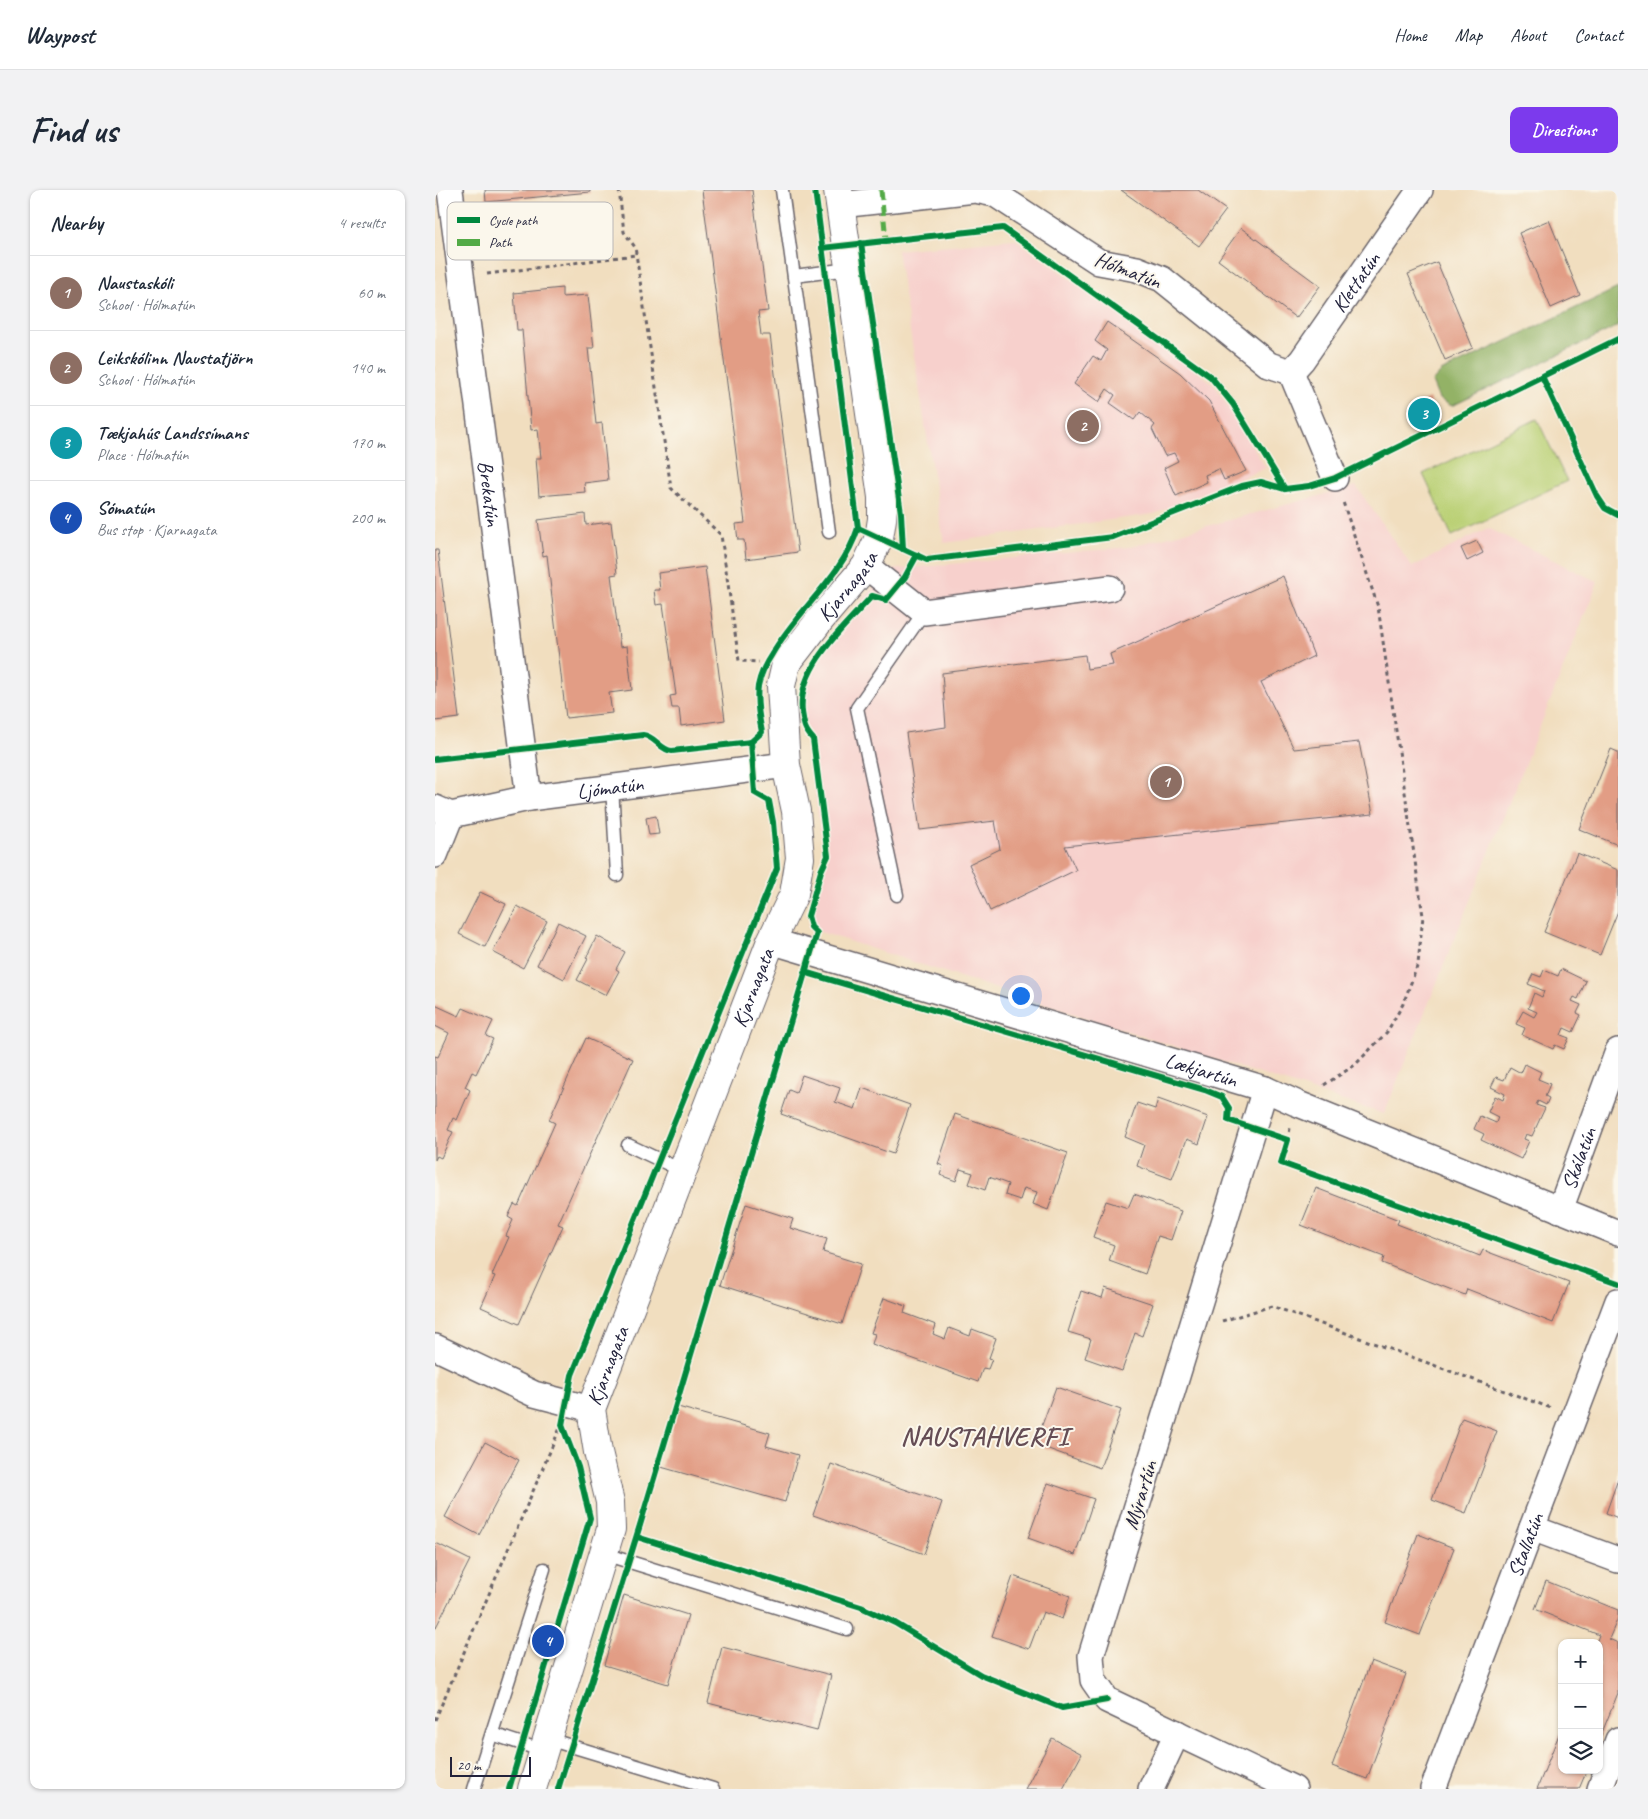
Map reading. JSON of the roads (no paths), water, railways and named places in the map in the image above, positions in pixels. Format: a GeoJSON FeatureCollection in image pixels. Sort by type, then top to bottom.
{"type":"FeatureCollection","features":[{"type":"Feature","properties":{"kind":"street","name":"Hólmatún"},"geometry":{"type":"LineString","coordinates":[[839,197],[975,190],[995,194],[1099,262],[1137,269],[1162,279],[1269,366],[1291,372]]}},
{"type":"Feature","properties":{"kind":"street","name":"Klettatún"},"geometry":{"type":"LineString","coordinates":[[1291,372],[1302,360],[1420,190]]}},
{"type":"Feature","properties":{"kind":"street","name":"Kjarnagata"},"geometry":{"type":"LineString","coordinates":[[532,1789],[611,1529],[611,1516],[591,1409],[771,941],[794,894],[800,858],[796,811],[786,765],[781,686],[786,664],[819,620],[866,566],[879,538],[882,519],[882,497],[839,197]]}},
{"type":"Feature","properties":{"kind":"street","name":"Brekatún"},"geometry":{"type":"LineString","coordinates":[[460,260],[529,798]]}},
{"type":"Feature","properties":{"kind":"street"},"geometry":{"type":"LineString","coordinates":[[1291,372],[1335,478]]}},
{"type":"Feature","properties":{"kind":"street"},"geometry":{"type":"LineString","coordinates":[[866,566],[923,612],[1109,588]]}},
{"type":"Feature","properties":{"kind":"street","name":"Ljómatún"},"geometry":{"type":"LineString","coordinates":[[443,811],[612,786],[786,765]]}},
{"type":"Feature","properties":{"kind":"street"},"geometry":{"type":"LineString","coordinates":[[435,855],[443,811]]}},
{"type":"Feature","properties":{"kind":"street","name":"Lækjartún"},"geometry":{"type":"LineString","coordinates":[[771,941],[1265,1089],[1618,1232]]}},
{"type":"Feature","properties":{"kind":"street","name":"Skálatún"},"geometry":{"type":"LineString","coordinates":[[1560,1210],[1618,1051]]}},
{"type":"Feature","properties":{"kind":"street","name":"Mýrartún"},"geometry":{"type":"LineString","coordinates":[[1265,1089],[1091,1656],[1093,1680],[1107,1700],[1293,1789]]}},
{"type":"Feature","properties":{"kind":"street","name":"Stallatún"},"geometry":{"type":"LineString","coordinates":[[1433,1789],[1618,1301]]}},
{"type":"Feature","properties":{"kind":"street"},"geometry":{"type":"LineString","coordinates":[[435,1347],[534,1394],[591,1409]]}},
{"type":"Feature","properties":{"kind":"street"},"geometry":{"type":"LineString","coordinates":[[1532,1528],[1618,1560]]}},
{"type":"Feature","properties":{"kind":"street"},"geometry":{"type":"LineString","coordinates":[[1151,1789],[1177,1733]]}},
{"type":"Feature","properties":{"kind":"street"},"geometry":{"type":"LineString","coordinates":[[1600,1789],[1618,1740]]}},
{"type":"Feature","properties":{"kind":"lane"},"geometry":{"type":"LineString","coordinates":[[782,190],[829,532]]}},
{"type":"Feature","properties":{"kind":"lane"},"geometry":{"type":"LineString","coordinates":[[794,276],[849,269]]}},
{"type":"Feature","properties":{"kind":"lane"},"geometry":{"type":"LineString","coordinates":[[897,894],[857,708],[923,612]]}},
{"type":"Feature","properties":{"kind":"lane"},"geometry":{"type":"LineString","coordinates":[[612,786],[617,875]]}},
{"type":"Feature","properties":{"kind":"lane"},"geometry":{"type":"LineString","coordinates":[[628,1145],[683,1170]]}},
{"type":"Feature","properties":{"kind":"lane"},"geometry":{"type":"LineString","coordinates":[[604,1554],[847,1629]]}},
{"type":"Feature","properties":{"kind":"lane"},"geometry":{"type":"LineString","coordinates":[[474,1789],[544,1569]]}},
{"type":"Feature","properties":{"kind":"lane"},"geometry":{"type":"LineString","coordinates":[[492,1734],[546,1745],[713,1789]]}},
{"type":"Feature","properties":{"kind":"place","name":"Tækjahús Landssímans"},"geometry":{"type":"Point","coordinates":[1424,414]}},
{"type":"Feature","properties":{"kind":"place","name":"Leikskólinn Naustatjörn"},"geometry":{"type":"Point","coordinates":[1083,426]}},
{"type":"Feature","properties":{"kind":"place","name":"Naustaskóli"},"geometry":{"type":"Point","coordinates":[1166,782]}},
{"type":"Feature","properties":{"kind":"place","name":"Sómatún"},"geometry":{"type":"Point","coordinates":[548,1641]}},
{"type":"Feature","properties":{"kind":"district","name":"NAUSTAHVERFI"},"geometry":{"type":"Point","coordinates":[985,1436]}}]}
